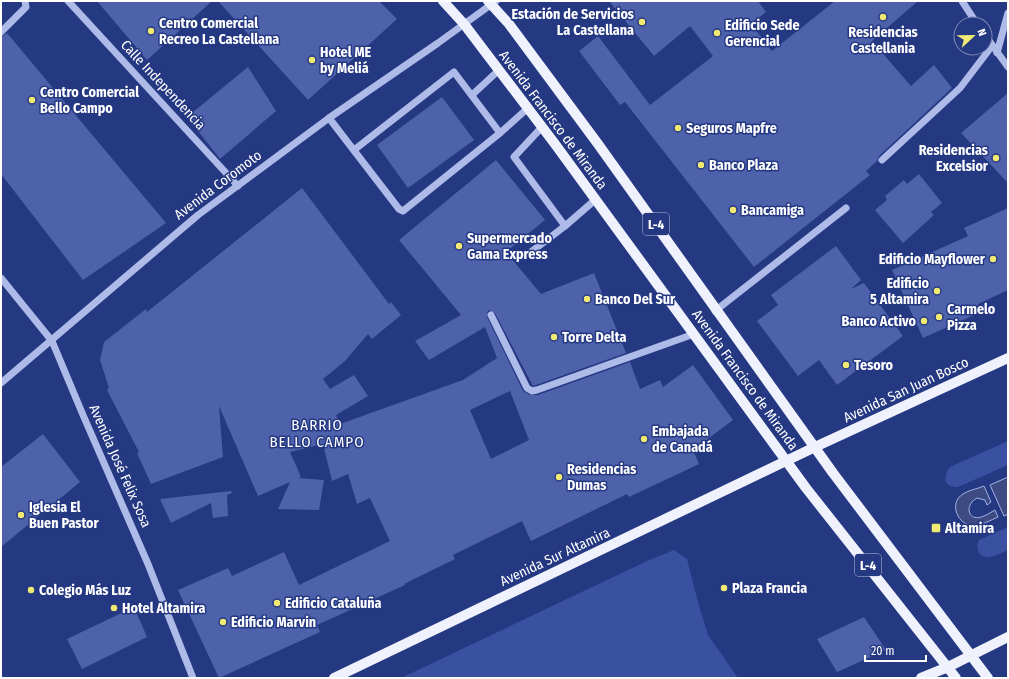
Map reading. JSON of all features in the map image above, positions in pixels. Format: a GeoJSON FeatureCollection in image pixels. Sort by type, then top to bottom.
{"type":"FeatureCollection","features":[{"type":"Feature","properties":{"kind":"main road","name":"Avenida Francisco de Miranda"},"geometry":{"type":"LineString","coordinates":[[446,2],[528,108],[806,488],[956,678]]}},
{"type":"Feature","properties":{"kind":"main road","name":"Avenida Francisco de Miranda"},"geometry":{"type":"LineString","coordinates":[[492,2],[648,212],[716,311],[815,447],[988,678]]}},
{"type":"Feature","properties":{"kind":"main road","name":"Avenida San Juan Bosco"},"geometry":{"type":"LineString","coordinates":[[788,462],[815,447],[1008,358]]}},
{"type":"Feature","properties":{"kind":"main road","name":"Avenida Sur Altamira"},"geometry":{"type":"LineString","coordinates":[[334,678],[788,462]]}},
{"type":"Feature","properties":{"kind":"main road"},"geometry":{"type":"LineString","coordinates":[[921,678],[948,667],[1008,637]]}},
{"type":"Feature","properties":{"kind":"street"},"geometry":{"type":"LineString","coordinates":[[1,32],[26,7],[25,1]]}},
{"type":"Feature","properties":{"kind":"street","name":"Calle Independencia"},"geometry":{"type":"LineString","coordinates":[[68,1],[238,186]]}},
{"type":"Feature","properties":{"kind":"street"},"geometry":{"type":"LineString","coordinates":[[962,1],[972,16]]}},
{"type":"Feature","properties":{"kind":"street","name":"Avenida Coromoto"},"geometry":{"type":"LineString","coordinates":[[1,383],[52,341],[167,240],[329,118],[464,24],[492,2]]}},
{"type":"Feature","properties":{"kind":"street"},"geometry":{"type":"LineString","coordinates":[[997,53],[1008,13]]}},
{"type":"Feature","properties":{"kind":"street"},"geometry":{"type":"LineString","coordinates":[[993,47],[1008,67]]}},
{"type":"Feature","properties":{"kind":"street"},"geometry":{"type":"LineString","coordinates":[[882,160],[960,88],[984,56]]}},
{"type":"Feature","properties":{"kind":"street"},"geometry":{"type":"LineString","coordinates":[[472,95],[499,70]]}},
{"type":"Feature","properties":{"kind":"street"},"geometry":{"type":"LineString","coordinates":[[354,150],[454,72],[500,133]]}},
{"type":"Feature","properties":{"kind":"street"},"geometry":{"type":"LineString","coordinates":[[329,118],[399,209],[403,211],[500,133],[528,108]]}},
{"type":"Feature","properties":{"kind":"street"},"geometry":{"type":"LineString","coordinates":[[542,127],[514,157],[565,226]]}},
{"type":"Feature","properties":{"kind":"street"},"geometry":{"type":"LineString","coordinates":[[527,255],[565,226],[595,200]]}},
{"type":"Feature","properties":{"kind":"street"},"geometry":{"type":"LineString","coordinates":[[716,311],[846,208]]}},
{"type":"Feature","properties":{"kind":"street","name":"Avenida José Felix Sosa"},"geometry":{"type":"LineString","coordinates":[[1,278],[52,341],[148,564],[193,678]]}},
{"type":"Feature","properties":{"kind":"street"},"geometry":{"type":"LineString","coordinates":[[491,315],[527,388],[532,390],[537,390],[694,334]]}},
{"type":"Feature","properties":{"kind":"shaded area"},"geometry":{"type":"Polygon","coordinates":[[[1008,441],[1008,465],[958,487],[949,486],[946,481],[946,474],[950,467],[1008,441]]]}},
{"type":"Feature","properties":{"kind":"shaded area"},"geometry":{"type":"Polygon","coordinates":[[[1008,477],[1008,514],[1004,516],[990,485],[1008,477]]]}},
{"type":"Feature","properties":{"kind":"shaded area"},"geometry":{"type":"Polygon","coordinates":[[[984,486],[991,502],[987,505],[985,500],[977,498],[970,504],[969,512],[973,517],[977,518],[985,516],[995,510],[998,517],[974,526],[968,525],[963,522],[957,513],[956,503],[963,494],[984,486]]]}},
{"type":"Feature","properties":{"kind":"shaded area"},"geometry":{"type":"Polygon","coordinates":[[[1008,527],[1008,550],[990,557],[981,555],[977,546],[979,540],[1008,527]]]}},
{"type":"Feature","properties":{"kind":"shaded area"},"geometry":{"type":"Polygon","coordinates":[[[674,550],[687,559],[708,635],[738,678],[401,678],[647,561],[674,550]]]}},
{"type":"Feature","properties":{"kind":"building","name":"Centro Comercial Recreo La Castellana"},"geometry":{"type":"Polygon","coordinates":[[[97,1],[212,1],[147,60],[97,1]]]}},
{"type":"Feature","properties":{"kind":"building","name":"Hotel ME by Meliá"},"geometry":{"type":"Polygon","coordinates":[[[218,1],[379,1],[397,19],[308,100],[218,1]]]}},
{"type":"Feature","properties":{"kind":"building"},"geometry":{"type":"Polygon","coordinates":[[[609,1],[758,1],[766,12],[751,24],[772,51],[835,1],[918,1],[872,41],[911,86],[934,65],[952,88],[879,156],[877,161],[866,171],[870,175],[754,267],[625,102],[620,105],[579,51],[598,36],[650,105],[713,56],[690,26],[654,56],[609,1]]]}},
{"type":"Feature","properties":{"kind":"building","name":"Centro Comercial Bello Campo"},"geometry":{"type":"Polygon","coordinates":[[[7,33],[166,223],[83,280],[1,174],[1,37],[7,33]]]}},
{"type":"Feature","properties":{"kind":"building"},"geometry":{"type":"Polygon","coordinates":[[[248,67],[276,111],[220,159],[187,117],[248,67]]]}},
{"type":"Feature","properties":{"kind":"building","name":"Residencias Excelsior"},"geometry":{"type":"Polygon","coordinates":[[[1008,93],[1008,183],[961,133],[1008,93]]]}},
{"type":"Feature","properties":{"kind":"building"},"geometry":{"type":"Polygon","coordinates":[[[442,97],[474,140],[408,188],[377,145],[442,97]]]}},
{"type":"Feature","properties":{"kind":"building"},"geometry":{"type":"Polygon","coordinates":[[[496,160],[545,220],[506,252],[541,294],[594,273],[626,353],[533,386],[495,313],[489,310],[487,317],[523,391],[530,395],[538,395],[630,362],[640,389],[660,380],[663,387],[693,365],[733,420],[693,450],[699,464],[629,497],[627,494],[531,541],[522,521],[453,555],[455,559],[404,584],[405,585],[317,625],[320,632],[219,678],[178,590],[228,568],[232,576],[284,552],[299,585],[390,541],[370,498],[357,504],[348,474],[332,481],[323,444],[290,452],[301,477],[298,478],[324,480],[319,510],[278,509],[290,482],[258,496],[219,406],[223,457],[151,484],[137,453],[139,452],[107,390],[109,388],[100,360],[104,342],[146,309],[147,312],[302,188],[389,304],[391,302],[401,315],[372,339],[368,334],[345,361],[323,379],[330,389],[354,375],[368,396],[336,415],[340,424],[463,380],[497,358],[485,327],[429,360],[415,341],[461,315],[399,240],[496,160]],[[510,391],[470,410],[491,459],[529,440],[510,391]]]}},
{"type":"Feature","properties":{"kind":"building"},"geometry":{"type":"Polygon","coordinates":[[[919,174],[942,203],[931,212],[934,215],[903,243],[875,210],[887,200],[885,196],[904,180],[907,184],[919,174]]]}},
{"type":"Feature","properties":{"kind":"building"},"geometry":{"type":"Polygon","coordinates":[[[1008,208],[1008,290],[978,304],[981,312],[923,338],[892,270],[968,236],[964,228],[1008,208]]]}},
{"type":"Feature","properties":{"kind":"building"},"geometry":{"type":"Polygon","coordinates":[[[836,246],[861,280],[851,289],[864,283],[903,336],[837,385],[819,360],[798,376],[757,321],[778,305],[771,295],[836,246]]]}},
{"type":"Feature","properties":{"kind":"building","name":"Iglesia El Buen Pastor"},"geometry":{"type":"Polygon","coordinates":[[[43,434],[80,482],[1,547],[1,467],[43,434]]]}},
{"type":"Feature","properties":{"kind":"building"},"geometry":{"type":"Polygon","coordinates":[[[231,491],[232,493],[227,495],[228,516],[213,518],[211,503],[171,523],[160,499],[231,491]]]}},
{"type":"Feature","properties":{"kind":"building"},"geometry":{"type":"Polygon","coordinates":[[[134,607],[147,637],[82,669],[67,639],[134,607]]]}},
{"type":"Feature","properties":{"kind":"building"},"geometry":{"type":"Polygon","coordinates":[[[864,617],[886,650],[837,672],[817,639],[864,617]]]}},
{"type":"Feature","properties":{"kind":"place","name":"Residencias Castellania"},"geometry":{"type":"Point","coordinates":[883,17]}},
{"type":"Feature","properties":{"kind":"place","name":"Estación de Servicios La Castellana"},"geometry":{"type":"Point","coordinates":[642,22]}},
{"type":"Feature","properties":{"kind":"place","name":"Centro Comercial Recreo La Castellana"},"geometry":{"type":"Point","coordinates":[151,31]}},
{"type":"Feature","properties":{"kind":"place","name":"Edificio Sede Gerencial"},"geometry":{"type":"Point","coordinates":[717,33]}},
{"type":"Feature","properties":{"kind":"place","name":"Hotel ME by Meliá"},"geometry":{"type":"Point","coordinates":[312,60]}},
{"type":"Feature","properties":{"kind":"place","name":"Centro Comercial Bello Campo"},"geometry":{"type":"Point","coordinates":[32,100]}},
{"type":"Feature","properties":{"kind":"place","name":"Seguros Mapfre"},"geometry":{"type":"Point","coordinates":[678,128]}},
{"type":"Feature","properties":{"kind":"place","name":"Residencias Excelsior"},"geometry":{"type":"Point","coordinates":[996,158]}},
{"type":"Feature","properties":{"kind":"place","name":"Banco Plaza"},"geometry":{"type":"Point","coordinates":[701,165]}},
{"type":"Feature","properties":{"kind":"place","name":"Bancamiga"},"geometry":{"type":"Point","coordinates":[733,210]}},
{"type":"Feature","properties":{"kind":"place","name":"Supermercado Gama Express"},"geometry":{"type":"Point","coordinates":[459,246]}},
{"type":"Feature","properties":{"kind":"place","name":"Edificio Mayflower"},"geometry":{"type":"Point","coordinates":[993,259]}},
{"type":"Feature","properties":{"kind":"place","name":"Edificio 5 Altamira"},"geometry":{"type":"Point","coordinates":[937,291]}},
{"type":"Feature","properties":{"kind":"place","name":"Banco Del Sur"},"geometry":{"type":"Point","coordinates":[587,299]}},
{"type":"Feature","properties":{"kind":"place","name":"Carmelo Pizza"},"geometry":{"type":"Point","coordinates":[939,317]}},
{"type":"Feature","properties":{"kind":"place","name":"Banco Activo"},"geometry":{"type":"Point","coordinates":[924,321]}},
{"type":"Feature","properties":{"kind":"place","name":"Torre Delta"},"geometry":{"type":"Point","coordinates":[554,337]}},
{"type":"Feature","properties":{"kind":"place","name":"Tesoro"},"geometry":{"type":"Point","coordinates":[846,365]}},
{"type":"Feature","properties":{"kind":"place","name":"Embajada de Canadá"},"geometry":{"type":"Point","coordinates":[644,439]}},
{"type":"Feature","properties":{"kind":"place","name":"Residencias Dumas"},"geometry":{"type":"Point","coordinates":[559,477]}},
{"type":"Feature","properties":{"kind":"place","name":"Iglesia El Buen Pastor"},"geometry":{"type":"Point","coordinates":[21,515]}},
{"type":"Feature","properties":{"kind":"place","name":"Altamira"},"geometry":{"type":"Point","coordinates":[936,528]}},
{"type":"Feature","properties":{"kind":"place","name":"Plaza Francia"},"geometry":{"type":"Point","coordinates":[724,588]}},
{"type":"Feature","properties":{"kind":"place","name":"Colegio Más Luz"},"geometry":{"type":"Point","coordinates":[31,590]}},
{"type":"Feature","properties":{"kind":"place","name":"Edificio Cataluña"},"geometry":{"type":"Point","coordinates":[277,603]}},
{"type":"Feature","properties":{"kind":"place","name":"Hotel Altamira"},"geometry":{"type":"Point","coordinates":[114,608]}},
{"type":"Feature","properties":{"kind":"place","name":"Edificio Marvin"},"geometry":{"type":"Point","coordinates":[223,622]}},
{"type":"Feature","properties":{"kind":"district","name":"BARRIO BELLO CAMPO"},"geometry":{"type":"Point","coordinates":[317,434]}}]}
